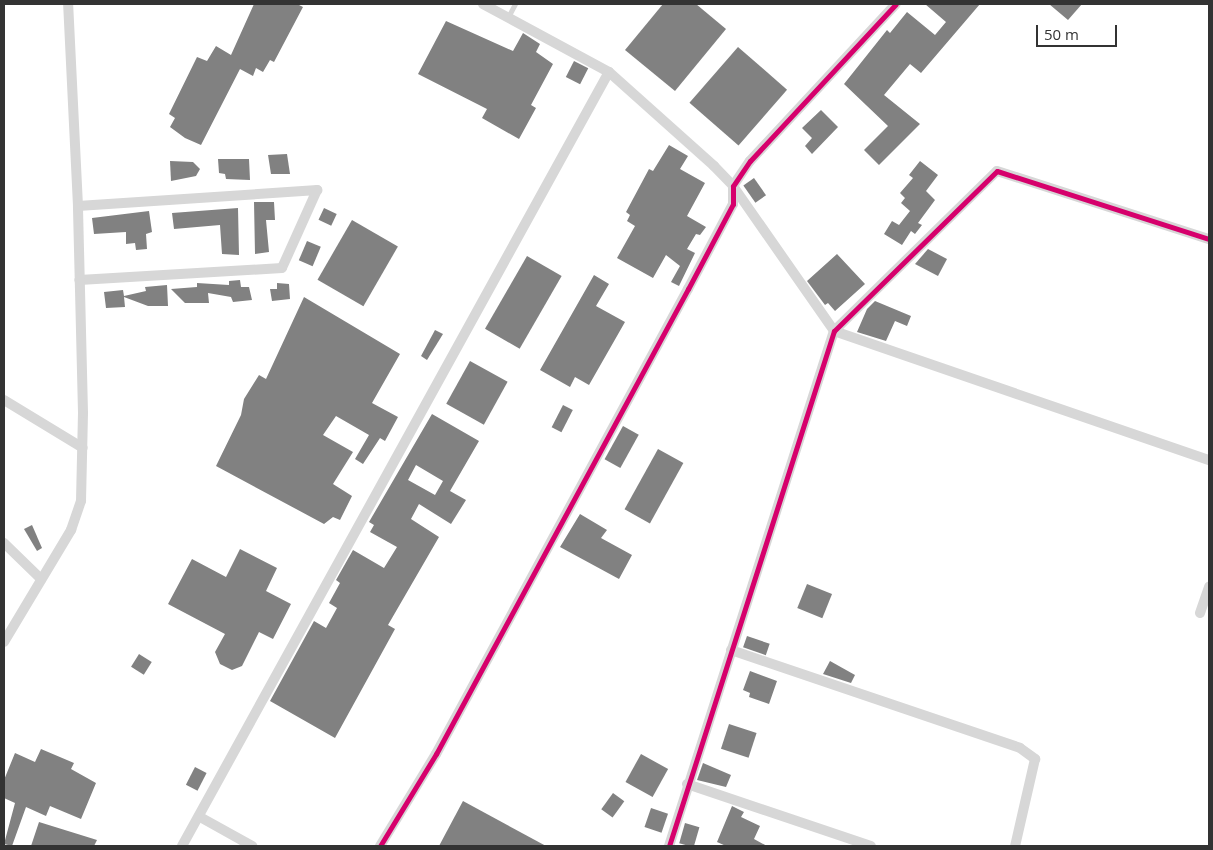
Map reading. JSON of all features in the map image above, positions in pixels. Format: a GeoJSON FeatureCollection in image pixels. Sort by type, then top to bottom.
{"type":"FeatureCollection","features":[{"type":"Feature","properties":{"kind":"street"},"geometry":{"type":"LineString","coordinates":[[4,642],[71,530],[82,501],[83,448],[78,206],[68,4]]}},
{"type":"Feature","properties":{"kind":"street"},"geometry":{"type":"LineString","coordinates":[[482,4],[609,72],[733,186],[834,331],[1209,460]]}},
{"type":"Feature","properties":{"kind":"street"},"geometry":{"type":"LineString","coordinates":[[380,846],[436,754],[688,289],[733,204],[733,186],[750,161],[896,4]]}},
{"type":"Feature","properties":{"kind":"street"},"geometry":{"type":"LineString","coordinates":[[182,846],[200,817],[609,72]]}},
{"type":"Feature","properties":{"kind":"street"},"geometry":{"type":"LineString","coordinates":[[669,846],[687,784],[834,331],[997,171],[1209,239]]}},
{"type":"Feature","properties":{"kind":"street"},"geometry":{"type":"LineString","coordinates":[[78,206],[317,190],[282,268],[79,280]]}},
{"type":"Feature","properties":{"kind":"street"},"geometry":{"type":"LineString","coordinates":[[4,400],[83,448]]}},
{"type":"Feature","properties":{"kind":"street"},"geometry":{"type":"LineString","coordinates":[[4,543],[41,579]]}},
{"type":"Feature","properties":{"kind":"street"},"geometry":{"type":"LineString","coordinates":[[1200,613],[1209,587]]}},
{"type":"Feature","properties":{"kind":"street"},"geometry":{"type":"LineString","coordinates":[[730,650],[1020,748],[1035,759],[1015,846]]}},
{"type":"Feature","properties":{"kind":"street"},"geometry":{"type":"LineString","coordinates":[[687,784],[871,846]]}},
{"type":"Feature","properties":{"kind":"street"},"geometry":{"type":"LineString","coordinates":[[200,817],[252,846]]}},
{"type":"Feature","properties":{"kind":"lane"},"geometry":{"type":"LineString","coordinates":[[508,17],[515,4]]}},
{"type":"Feature","properties":{"kind":"building"},"geometry":{"type":"Polygon","coordinates":[[[254,4],[297,4],[303,7],[274,62],[270,60],[263,72],[256,68],[253,76],[240,69],[201,145],[185,138],[170,127],[175,118],[169,114],[197,57],[207,61],[216,46],[231,55],[254,4]]]}},
{"type":"Feature","properties":{"kind":"building"},"geometry":{"type":"Polygon","coordinates":[[[663,4],[696,4],[726,29],[675,91],[625,50],[663,4]]]}},
{"type":"Feature","properties":{"kind":"building"},"geometry":{"type":"Polygon","coordinates":[[[925,4],[980,4],[921,73],[910,64],[884,95],[920,124],[879,165],[864,150],[888,126],[844,84],[887,30],[890,33],[907,12],[935,35],[946,22],[925,4]]]}},
{"type":"Feature","properties":{"kind":"building"},"geometry":{"type":"Polygon","coordinates":[[[1049,4],[1082,4],[1068,20],[1049,4]]]}},
{"type":"Feature","properties":{"kind":"building"},"geometry":{"type":"Polygon","coordinates":[[[446,21],[513,51],[523,33],[540,44],[536,52],[553,64],[531,105],[536,108],[519,139],[482,118],[487,109],[418,74],[446,21]]]}},
{"type":"Feature","properties":{"kind":"building"},"geometry":{"type":"Polygon","coordinates":[[[738,47],[787,90],[739,145],[689,103],[738,47]]]}},
{"type":"Feature","properties":{"kind":"building"},"geometry":{"type":"Polygon","coordinates":[[[574,61],[588,68],[580,84],[566,77],[574,61]]]}},
{"type":"Feature","properties":{"kind":"building"},"geometry":{"type":"Polygon","coordinates":[[[821,110],[838,127],[812,154],[805,146],[812,138],[802,128],[821,110]]]}},
{"type":"Feature","properties":{"kind":"building"},"geometry":{"type":"Polygon","coordinates":[[[669,145],[688,156],[680,169],[705,183],[687,216],[706,227],[700,235],[696,234],[687,249],[695,253],[679,286],[671,282],[680,266],[666,255],[653,278],[617,258],[635,226],[627,221],[630,215],[626,212],[649,169],[653,171],[669,145]]]}},
{"type":"Feature","properties":{"kind":"building"},"geometry":{"type":"Polygon","coordinates":[[[287,154],[290,174],[271,174],[268,155],[287,154]]]}},
{"type":"Feature","properties":{"kind":"building"},"geometry":{"type":"Polygon","coordinates":[[[218,159],[249,159],[250,180],[226,179],[225,174],[219,173],[218,159]]]}},
{"type":"Feature","properties":{"kind":"building"},"geometry":{"type":"Polygon","coordinates":[[[170,161],[193,162],[200,169],[196,176],[171,181],[170,161]]]}},
{"type":"Feature","properties":{"kind":"building"},"geometry":{"type":"Polygon","coordinates":[[[920,161],[938,175],[926,191],[935,200],[918,223],[922,225],[915,234],[911,231],[902,245],[884,234],[892,221],[899,225],[910,211],[901,203],[905,198],[900,193],[913,178],[909,175],[920,161]]]}},
{"type":"Feature","properties":{"kind":"building"},"geometry":{"type":"Polygon","coordinates":[[[754,178],[766,195],[755,203],[743,185],[754,178]]]}},
{"type":"Feature","properties":{"kind":"building"},"geometry":{"type":"Polygon","coordinates":[[[254,202],[274,202],[275,220],[266,220],[269,252],[255,254],[254,202]]]}},
{"type":"Feature","properties":{"kind":"building"},"geometry":{"type":"Polygon","coordinates":[[[238,208],[239,255],[222,254],[220,225],[174,229],[172,213],[238,208]]]}},
{"type":"Feature","properties":{"kind":"building"},"geometry":{"type":"Polygon","coordinates":[[[324,208],[337,214],[331,226],[319,220],[324,208]]]}},
{"type":"Feature","properties":{"kind":"building"},"geometry":{"type":"Polygon","coordinates":[[[149,211],[152,232],[146,234],[147,249],[136,250],[135,243],[126,244],[126,232],[94,234],[92,218],[149,211]]]}},
{"type":"Feature","properties":{"kind":"building"},"geometry":{"type":"Polygon","coordinates":[[[352,220],[398,246],[363,306],[318,280],[352,220]]]}},
{"type":"Feature","properties":{"kind":"building"},"geometry":{"type":"Polygon","coordinates":[[[307,241],[321,247],[313,266],[299,260],[307,241]]]}},
{"type":"Feature","properties":{"kind":"building"},"geometry":{"type":"Polygon","coordinates":[[[928,249],[947,259],[938,276],[915,264],[928,249]]]}},
{"type":"Feature","properties":{"kind":"building"},"geometry":{"type":"Polygon","coordinates":[[[837,254],[865,284],[835,311],[828,303],[825,305],[807,281],[837,254]]]}},
{"type":"Feature","properties":{"kind":"building"},"geometry":{"type":"Polygon","coordinates":[[[527,256],[562,276],[520,349],[485,329],[527,256]]]}},
{"type":"Feature","properties":{"kind":"building"},"geometry":{"type":"Polygon","coordinates":[[[594,275],[609,284],[596,306],[625,322],[589,385],[575,377],[570,387],[540,370],[594,275]]]}},
{"type":"Feature","properties":{"kind":"building"},"geometry":{"type":"Polygon","coordinates":[[[240,280],[241,287],[249,287],[252,300],[233,302],[231,297],[208,293],[209,303],[185,303],[171,289],[197,287],[197,283],[229,285],[229,281],[240,280]]]}},
{"type":"Feature","properties":{"kind":"building"},"geometry":{"type":"Polygon","coordinates":[[[277,283],[289,284],[290,299],[272,301],[270,289],[277,289],[277,283]]]}},
{"type":"Feature","properties":{"kind":"building"},"geometry":{"type":"Polygon","coordinates":[[[167,285],[168,306],[148,306],[124,297],[125,307],[106,308],[104,292],[123,290],[124,296],[146,291],[145,287],[167,285]]]}},
{"type":"Feature","properties":{"kind":"building"},"geometry":{"type":"Polygon","coordinates":[[[304,297],[400,354],[372,403],[398,417],[385,441],[380,438],[363,464],[355,459],[369,435],[336,416],[323,435],[353,452],[333,484],[352,496],[340,520],[333,517],[324,524],[216,466],[241,415],[244,399],[259,375],[266,379],[304,297]]]}},
{"type":"Feature","properties":{"kind":"building"},"geometry":{"type":"Polygon","coordinates":[[[875,301],[911,316],[907,326],[895,321],[886,341],[857,332],[867,309],[875,301]]]}},
{"type":"Feature","properties":{"kind":"building"},"geometry":{"type":"Polygon","coordinates":[[[435,330],[443,334],[427,360],[421,356],[435,330]]]}},
{"type":"Feature","properties":{"kind":"building"},"geometry":{"type":"Polygon","coordinates":[[[470,361],[508,382],[484,425],[446,404],[470,361]]]}},
{"type":"Feature","properties":{"kind":"building"},"geometry":{"type":"Polygon","coordinates":[[[563,405],[573,410],[561,432],[552,427],[563,405]]]}},
{"type":"Feature","properties":{"kind":"building"},"geometry":{"type":"Polygon","coordinates":[[[432,414],[479,441],[450,491],[466,500],[451,524],[419,504],[411,519],[439,537],[388,625],[395,629],[335,738],[270,701],[314,621],[326,628],[337,608],[329,603],[340,583],[336,580],[353,550],[384,568],[397,547],[370,532],[374,525],[369,522],[432,414]],[[416,465],[408,480],[435,495],[443,481],[416,465]]]}},
{"type":"Feature","properties":{"kind":"building"},"geometry":{"type":"Polygon","coordinates":[[[623,426],[639,435],[620,468],[605,459],[623,426]]]}},
{"type":"Feature","properties":{"kind":"building"},"geometry":{"type":"Polygon","coordinates":[[[658,449],[683,463],[650,523],[625,509],[658,449]]]}},
{"type":"Feature","properties":{"kind":"building"},"geometry":{"type":"Polygon","coordinates":[[[580,514],[607,530],[601,538],[632,555],[619,579],[560,547],[580,514]]]}},
{"type":"Feature","properties":{"kind":"building"},"geometry":{"type":"Polygon","coordinates":[[[32,525],[42,548],[37,551],[24,529],[32,525]]]}},
{"type":"Feature","properties":{"kind":"building"},"geometry":{"type":"Polygon","coordinates":[[[240,549],[277,568],[266,591],[291,604],[273,639],[259,632],[242,666],[232,670],[220,664],[215,652],[225,634],[168,604],[192,559],[226,577],[240,549]]]}},
{"type":"Feature","properties":{"kind":"building"},"geometry":{"type":"Polygon","coordinates":[[[807,584],[832,594],[822,618],[797,608],[807,584]]]}},
{"type":"Feature","properties":{"kind":"building"},"geometry":{"type":"Polygon","coordinates":[[[747,636],[770,644],[766,655],[743,647],[747,636]]]}},
{"type":"Feature","properties":{"kind":"building"},"geometry":{"type":"Polygon","coordinates":[[[139,654],[152,662],[144,675],[131,667],[139,654]]]}},
{"type":"Feature","properties":{"kind":"building"},"geometry":{"type":"Polygon","coordinates":[[[830,661],[855,675],[851,683],[823,674],[830,661]]]}},
{"type":"Feature","properties":{"kind":"building"},"geometry":{"type":"Polygon","coordinates":[[[750,671],[777,681],[769,704],[749,697],[750,693],[743,690],[750,671]]]}},
{"type":"Feature","properties":{"kind":"building"},"geometry":{"type":"Polygon","coordinates":[[[729,724],[757,733],[749,758],[721,749],[729,724]]]}},
{"type":"Feature","properties":{"kind":"building"},"geometry":{"type":"Polygon","coordinates":[[[41,749],[74,763],[71,769],[96,783],[81,819],[50,806],[46,816],[26,807],[12,846],[4,844],[15,803],[4,798],[4,780],[15,753],[35,762],[41,749]]]}},
{"type":"Feature","properties":{"kind":"building"},"geometry":{"type":"Polygon","coordinates":[[[641,754],[668,769],[653,797],[625,782],[641,754]]]}},
{"type":"Feature","properties":{"kind":"building"},"geometry":{"type":"Polygon","coordinates":[[[703,763],[731,775],[726,787],[697,780],[703,763]]]}},
{"type":"Feature","properties":{"kind":"building"},"geometry":{"type":"Polygon","coordinates":[[[195,767],[207,773],[198,791],[186,785],[195,767]]]}},
{"type":"Feature","properties":{"kind":"building"},"geometry":{"type":"Polygon","coordinates":[[[613,793],[624,801],[613,817],[601,809],[613,793]]]}},
{"type":"Feature","properties":{"kind":"building"},"geometry":{"type":"Polygon","coordinates":[[[463,801],[546,846],[439,846],[463,801]]]}},
{"type":"Feature","properties":{"kind":"building"},"geometry":{"type":"Polygon","coordinates":[[[732,806],[744,812],[741,817],[760,826],[754,839],[767,846],[726,846],[717,842],[732,806]]]}},
{"type":"Feature","properties":{"kind":"building"},"geometry":{"type":"Polygon","coordinates":[[[651,808],[668,814],[662,833],[644,827],[651,808]]]}},
{"type":"Feature","properties":{"kind":"building"},"geometry":{"type":"Polygon","coordinates":[[[39,822],[97,840],[94,846],[31,846],[39,822]]]}},
{"type":"Feature","properties":{"kind":"building"},"geometry":{"type":"Polygon","coordinates":[[[685,823],[699,827],[694,846],[679,843],[685,823]]]}},
{"type":"Feature","properties":{"kind":"cycle path"},"geometry":{"type":"LineString","coordinates":[[380,846],[436,754],[688,289],[733,204],[733,186],[750,161],[896,4]]}},
{"type":"Feature","properties":{"kind":"cycle path"},"geometry":{"type":"LineString","coordinates":[[669,846],[834,331],[997,171],[1209,239]]}}]}
